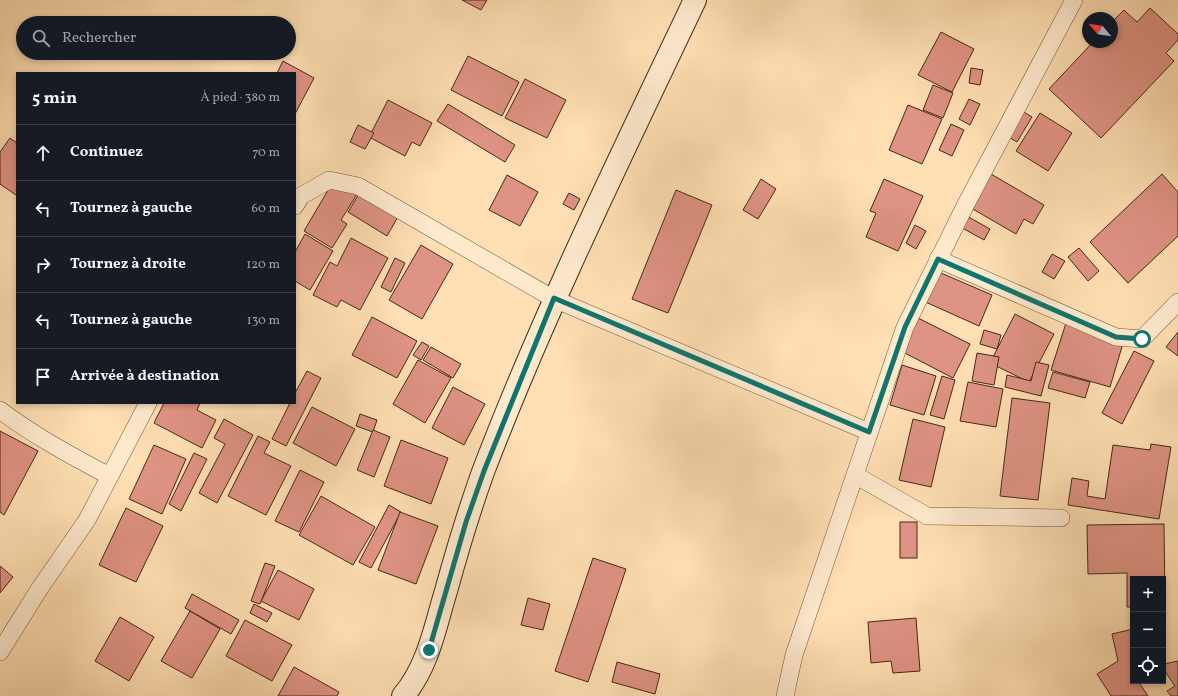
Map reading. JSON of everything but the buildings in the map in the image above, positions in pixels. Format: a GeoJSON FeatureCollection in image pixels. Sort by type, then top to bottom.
{"type":"FeatureCollection","features":[{"type":"Feature","properties":{"kind":"street"},"geometry":{"type":"LineString","coordinates":[[403,696],[414,684],[429,650],[466,522],[481,479],[554,298],[695,0]]}},
{"type":"Feature","properties":{"kind":"street"},"geometry":{"type":"LineString","coordinates":[[785,696],[794,654],[905,327],[938,259],[1074,0]]}},
{"type":"Feature","properties":{"kind":"street"},"geometry":{"type":"LineString","coordinates":[[296,204],[301,196],[329,180],[358,186],[554,298],[869,432]]}},
{"type":"Feature","properties":{"kind":"street"},"geometry":{"type":"LineString","coordinates":[[938,259],[1116,337],[1142,339],[1178,302]]}},
{"type":"Feature","properties":{"kind":"street"},"geometry":{"type":"LineString","coordinates":[[0,652],[40,588],[87,520],[147,404]]}},
{"type":"Feature","properties":{"kind":"street"},"geometry":{"type":"LineString","coordinates":[[0,410],[42,440],[110,476]]}},
{"type":"Feature","properties":{"kind":"street"},"geometry":{"type":"LineString","coordinates":[[855,475],[926,516],[1061,518]]}},
{"type":"Feature","properties":{"kind":"route"},"geometry":{"type":"LineString","coordinates":[[429,650],[466,522],[484,471],[554,298],[869,432],[905,327],[938,259],[1116,337],[1142,339]]}}]}
